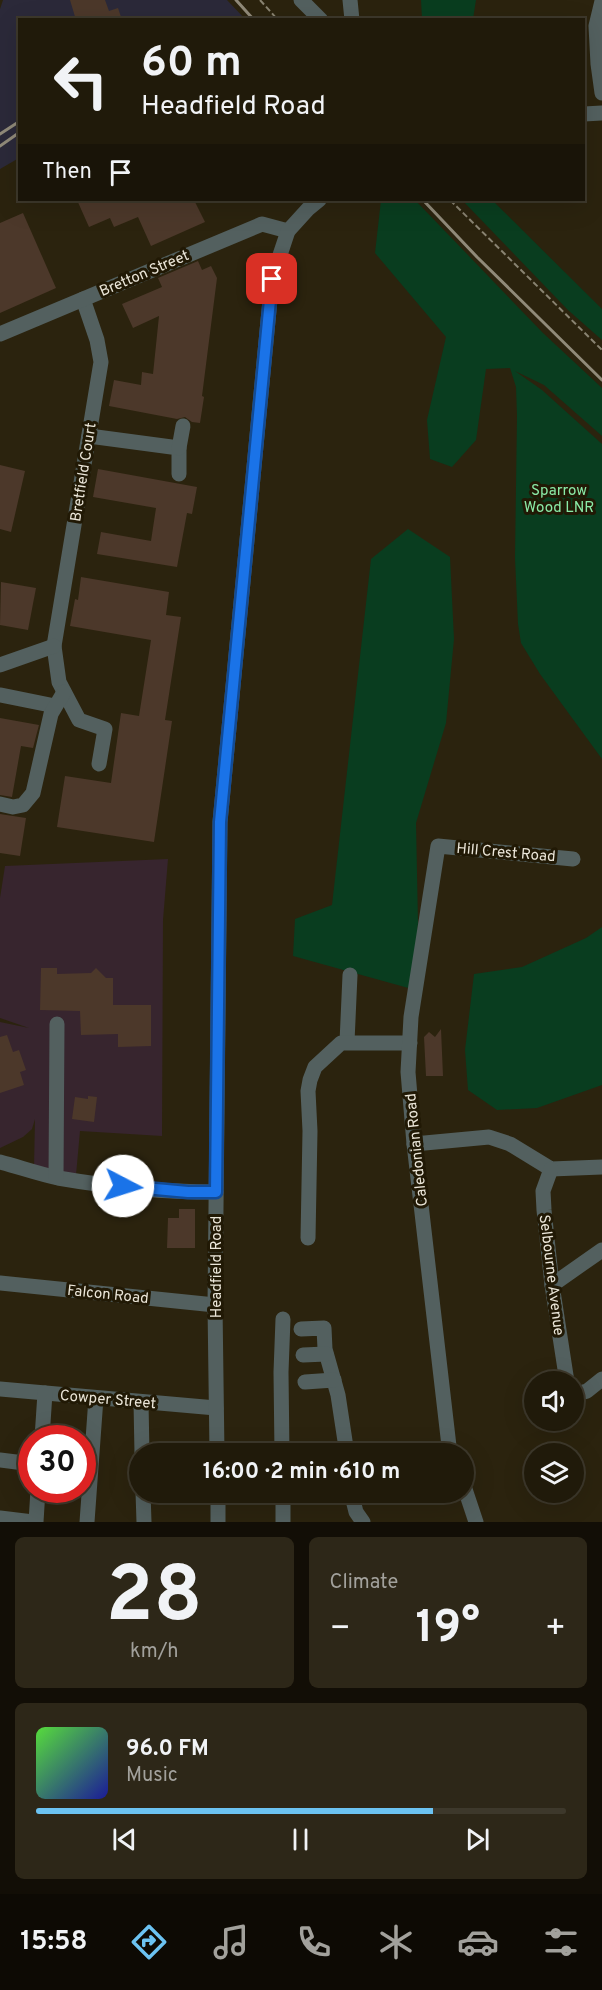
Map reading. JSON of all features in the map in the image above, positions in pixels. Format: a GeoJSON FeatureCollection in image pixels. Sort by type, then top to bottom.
{"type":"FeatureCollection","features":[{"type":"Feature","properties":{"kind":"street"},"geometry":{"type":"LineString","coordinates":[[301,0],[319,18]]}},
{"type":"Feature","properties":{"kind":"street"},"geometry":{"type":"LineString","coordinates":[[350,0],[352,18]]}},
{"type":"Feature","properties":{"kind":"street"},"geometry":{"type":"LineString","coordinates":[[602,1],[590,26],[602,93]]}},
{"type":"Feature","properties":{"kind":"street"},"geometry":{"type":"LineString","coordinates":[[585,114],[602,113]]}},
{"type":"Feature","properties":{"kind":"street","name":"Headfield Road"},"geometry":{"type":"LineString","coordinates":[[217,1443],[215,1305],[220,822],[272,279],[288,231],[319,201]]}},
{"type":"Feature","properties":{"kind":"street","name":"Bretton Street"},"geometry":{"type":"LineString","coordinates":[[0,334],[262,224],[288,231]]}},
{"type":"Feature","properties":{"kind":"street","name":"Bretfield Court"},"geometry":{"type":"LineString","coordinates":[[63,700],[54,646],[101,362],[98,340],[83,299]]}},
{"type":"Feature","properties":{"kind":"street"},"geometry":{"type":"LineString","coordinates":[[179,474],[183,426]]}},
{"type":"Feature","properties":{"kind":"street"},"geometry":{"type":"LineString","coordinates":[[89,436],[180,448]]}},
{"type":"Feature","properties":{"kind":"street"},"geometry":{"type":"LineString","coordinates":[[0,665],[54,646]]}},
{"type":"Feature","properties":{"kind":"street"},"geometry":{"type":"LineString","coordinates":[[0,695],[63,700],[79,720],[105,729],[99,764]]}},
{"type":"Feature","properties":{"kind":"street"},"geometry":{"type":"LineString","coordinates":[[0,804],[13,807],[23,806],[33,793],[51,714],[63,700]]}},
{"type":"Feature","properties":{"kind":"street","name":"Hill Crest Road"},"geometry":{"type":"LineString","coordinates":[[438,846],[573,859]]}},
{"type":"Feature","properties":{"kind":"street","name":"Caledonian Road"},"geometry":{"type":"LineString","coordinates":[[438,846],[411,1017],[408,1072],[414,1144],[449,1443]]}},
{"type":"Feature","properties":{"kind":"street"},"geometry":{"type":"LineString","coordinates":[[347,1042],[350,975]]}},
{"type":"Feature","properties":{"kind":"street"},"geometry":{"type":"LineString","coordinates":[[56,1177],[57,1024]]}},
{"type":"Feature","properties":{"kind":"street"},"geometry":{"type":"LineString","coordinates":[[308,1238],[310,1131],[308,1092],[315,1067],[335,1047],[347,1042],[410,1043]]}},
{"type":"Feature","properties":{"kind":"street"},"geometry":{"type":"LineString","coordinates":[[414,1144],[489,1137],[510,1144],[550,1169],[602,1167]]}},
{"type":"Feature","properties":{"kind":"street"},"geometry":{"type":"LineString","coordinates":[[0,1162],[56,1177],[102,1184],[188,1192],[216,1192]]}},
{"type":"Feature","properties":{"kind":"street","name":"Selbourne Avenue"},"geometry":{"type":"LineString","coordinates":[[550,1169],[543,1191],[552,1285],[565,1371]]}},
{"type":"Feature","properties":{"kind":"street"},"geometry":{"type":"LineString","coordinates":[[552,1285],[602,1250]]}},
{"type":"Feature","properties":{"kind":"street","name":"Falcon Road"},"geometry":{"type":"LineString","coordinates":[[0,1283],[215,1305]]}},
{"type":"Feature","properties":{"kind":"street"},"geometry":{"type":"LineString","coordinates":[[282,1443],[283,1319]]}},
{"type":"Feature","properties":{"kind":"street"},"geometry":{"type":"LineString","coordinates":[[301,1329],[324,1328],[326,1354],[340,1405],[345,1443]]}},
{"type":"Feature","properties":{"kind":"street"},"geometry":{"type":"LineString","coordinates":[[303,1355],[326,1354]]}},
{"type":"Feature","properties":{"kind":"street"},"geometry":{"type":"LineString","coordinates":[[584,1392],[602,1379]]}},
{"type":"Feature","properties":{"kind":"street"},"geometry":{"type":"LineString","coordinates":[[305,1382],[334,1380]]}},
{"type":"Feature","properties":{"kind":"street","name":"Cowper Street"},"geometry":{"type":"LineString","coordinates":[[0,1389],[216,1408]]}},
{"type":"Feature","properties":{"kind":"street"},"geometry":{"type":"LineString","coordinates":[[43,1425],[45,1393]]}},
{"type":"Feature","properties":{"kind":"street"},"geometry":{"type":"LineString","coordinates":[[87,1522],[96,1398]]}},
{"type":"Feature","properties":{"kind":"street"},"geometry":{"type":"LineString","coordinates":[[141,1402],[142,1443]]}},
{"type":"Feature","properties":{"kind":"street"},"geometry":{"type":"LineString","coordinates":[[0,1461],[18,1463]]}},
{"type":"Feature","properties":{"kind":"street"},"geometry":{"type":"LineString","coordinates":[[0,1518],[34,1522],[36,1503]]}},
{"type":"Feature","properties":{"kind":"street"},"geometry":{"type":"LineString","coordinates":[[144,1503],[144,1522]]}},
{"type":"Feature","properties":{"kind":"street"},"geometry":{"type":"LineString","coordinates":[[218,1503],[218,1522]]}},
{"type":"Feature","properties":{"kind":"street"},"geometry":{"type":"LineString","coordinates":[[283,1503],[283,1522]]}},
{"type":"Feature","properties":{"kind":"street"},"geometry":{"type":"LineString","coordinates":[[354,1503],[356,1512],[363,1522]]}},
{"type":"Feature","properties":{"kind":"street"},"geometry":{"type":"LineString","coordinates":[[470,1503],[476,1522]]}},
{"type":"Feature","properties":{"kind":"path"},"geometry":{"type":"LineString","coordinates":[[260,0],[276,18]]}},
{"type":"Feature","properties":{"kind":"path"},"geometry":{"type":"LineString","coordinates":[[451,201],[602,350]]}},
{"type":"Feature","properties":{"kind":"shaded area"},"geometry":{"type":"Polygon","coordinates":[[[3,0],[227,0],[244,18],[18,18],[18,159],[0,169],[0,9],[3,0]]]}},
{"type":"Feature","properties":{"kind":"shaded area"},"geometry":{"type":"Polygon","coordinates":[[[168,859],[163,920],[162,1136],[80,1131],[76,1175],[34,1168],[35,1119],[32,1129],[23,1137],[0,1148],[0,1022],[29,1028],[0,1018],[0,898],[5,866],[168,859]]]}},
{"type":"Feature","properties":{"kind":"green space"},"geometry":{"type":"Polygon","coordinates":[[[421,0],[476,0],[473,18],[422,18],[421,0]]]}},
{"type":"Feature","properties":{"kind":"green space","name":"Sparrow Wood LNR"},"geometry":{"type":"Polygon","coordinates":[[[381,201],[416,201],[543,333],[602,388],[602,436],[544,385],[515,371],[542,390],[602,444],[602,759],[540,674],[521,643],[515,558],[516,387],[510,368],[486,369],[476,440],[452,467],[430,459],[427,420],[446,337],[375,253],[381,201]]]}},
{"type":"Feature","properties":{"kind":"green space"},"geometry":{"type":"Polygon","coordinates":[[[463,201],[493,201],[602,309],[602,340],[568,310],[463,201]]]}},
{"type":"Feature","properties":{"kind":"green space"},"geometry":{"type":"Polygon","coordinates":[[[408,529],[450,557],[454,639],[446,723],[416,823],[418,923],[412,989],[293,956],[295,919],[332,905],[371,559],[408,529]]]}},
{"type":"Feature","properties":{"kind":"green space"},"geometry":{"type":"Polygon","coordinates":[[[602,927],[602,1085],[537,1108],[497,1110],[468,1090],[465,1050],[474,974],[522,967],[586,938],[602,927]]]}},
{"type":"Feature","properties":{"kind":"building"},"geometry":{"type":"Polygon","coordinates":[[[70,0],[105,0],[109,11],[118,8],[121,18],[75,18],[70,0]]]}},
{"type":"Feature","properties":{"kind":"building"},"geometry":{"type":"Polygon","coordinates":[[[77,201],[194,201],[205,222],[151,246],[138,217],[114,227],[110,218],[89,227],[77,201]]]}},
{"type":"Feature","properties":{"kind":"building"},"geometry":{"type":"Polygon","coordinates":[[[23,213],[56,288],[0,313],[0,223],[23,213]]]}},
{"type":"Feature","properties":{"kind":"building"},"geometry":{"type":"Polygon","coordinates":[[[198,261],[202,270],[211,266],[217,278],[200,423],[192,422],[185,417],[177,419],[109,406],[114,380],[141,385],[142,372],[153,374],[159,316],[133,328],[122,304],[162,287],[158,278],[198,261]]]}},
{"type":"Feature","properties":{"kind":"building"},"geometry":{"type":"Polygon","coordinates":[[[0,465],[25,471],[11,532],[0,529],[0,465]]]}},
{"type":"Feature","properties":{"kind":"building"},"geometry":{"type":"Polygon","coordinates":[[[98,469],[197,487],[192,514],[187,513],[177,567],[97,554],[101,532],[151,541],[156,508],[93,497],[98,469]]]}},
{"type":"Feature","properties":{"kind":"building"},"geometry":{"type":"Polygon","coordinates":[[[81,577],[169,592],[166,615],[181,617],[165,720],[172,721],[154,842],[57,827],[65,776],[111,783],[121,713],[139,716],[151,640],[70,626],[75,599],[78,600],[81,577]]]}},
{"type":"Feature","properties":{"kind":"building"},"geometry":{"type":"Polygon","coordinates":[[[1,582],[36,588],[28,630],[0,625],[1,582]]]}},
{"type":"Feature","properties":{"kind":"building"},"geometry":{"type":"Polygon","coordinates":[[[0,718],[39,725],[33,748],[21,746],[12,797],[0,795],[0,718]]]}},
{"type":"Feature","properties":{"kind":"building"},"geometry":{"type":"Polygon","coordinates":[[[0,814],[26,818],[20,856],[0,853],[0,814]]]}},
{"type":"Feature","properties":{"kind":"building"},"geometry":{"type":"Polygon","coordinates":[[[41,968],[57,968],[57,974],[91,973],[96,968],[106,978],[113,978],[113,1005],[151,1005],[151,1046],[118,1047],[118,1034],[81,1035],[80,1011],[40,1010],[41,968]]]}},
{"type":"Feature","properties":{"kind":"building"},"geometry":{"type":"Polygon","coordinates":[[[441,1029],[443,1076],[426,1076],[424,1037],[429,1032],[435,1037],[441,1029]]]}},
{"type":"Feature","properties":{"kind":"building"},"geometry":{"type":"Polygon","coordinates":[[[7,1035],[13,1052],[19,1050],[26,1070],[20,1072],[24,1085],[0,1093],[0,1037],[7,1035]]]}},
{"type":"Feature","properties":{"kind":"building"},"geometry":{"type":"Polygon","coordinates":[[[88,1096],[97,1097],[94,1122],[72,1119],[75,1097],[88,1099],[88,1096]]]}},
{"type":"Feature","properties":{"kind":"building"},"geometry":{"type":"Polygon","coordinates":[[[179,1209],[195,1209],[195,1248],[167,1248],[168,1218],[179,1218],[179,1209]]]}},
{"type":"Feature","properties":{"kind":"railway"},"geometry":{"type":"LineString","coordinates":[[236,0],[252,18]]}},
{"type":"Feature","properties":{"kind":"railway"},"geometry":{"type":"LineString","coordinates":[[0,134],[18,122]]}},
{"type":"Feature","properties":{"kind":"railway"},"geometry":{"type":"LineString","coordinates":[[0,146],[18,133]]}},
{"type":"Feature","properties":{"kind":"railway"},"geometry":{"type":"LineString","coordinates":[[424,201],[477,257],[602,380]]}},
{"type":"Feature","properties":{"kind":"route"},"geometry":{"type":"LineString","coordinates":[[123,1186],[188,1192],[216,1192],[220,822],[272,279]]}}]}
